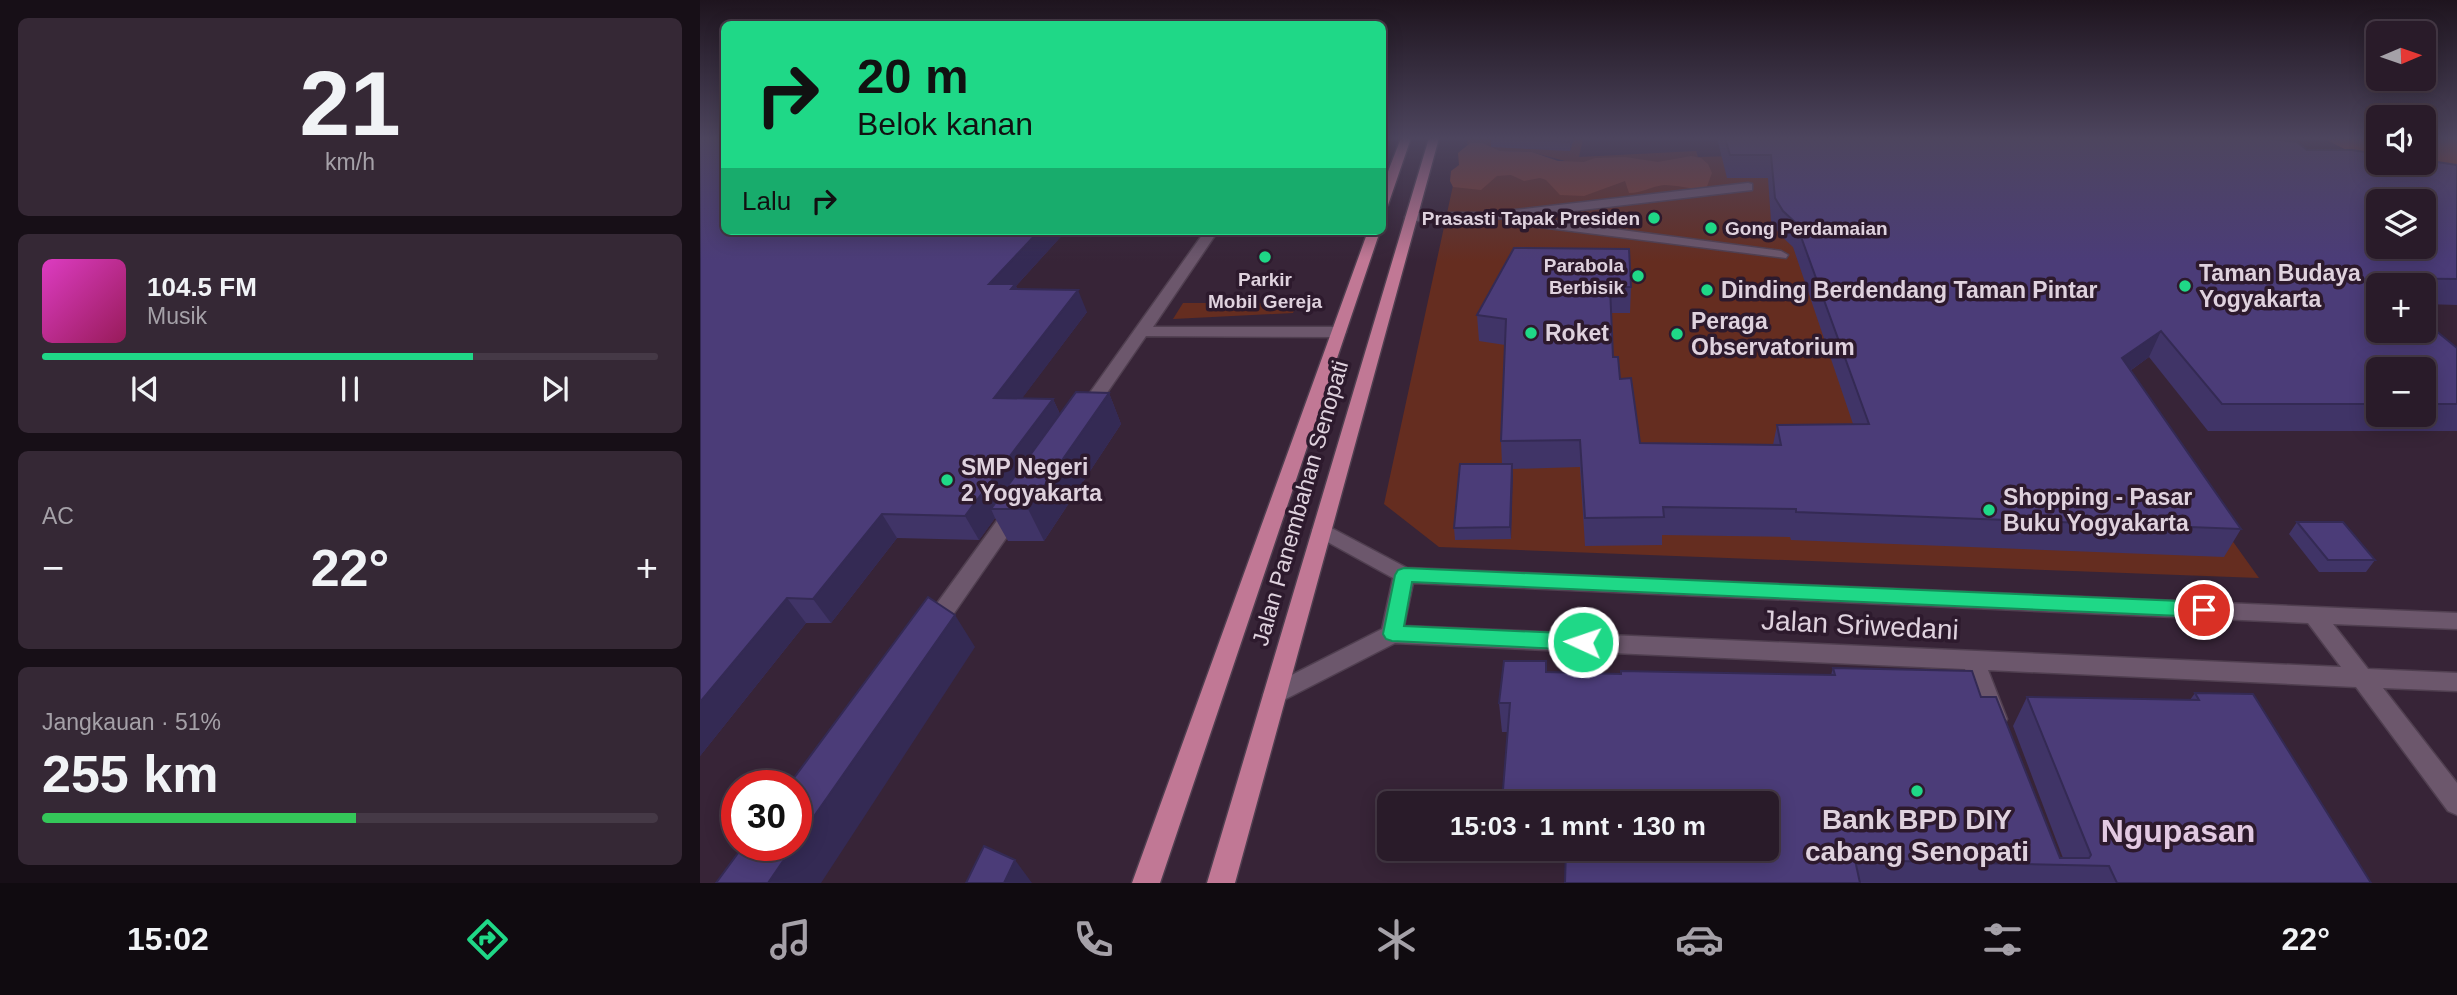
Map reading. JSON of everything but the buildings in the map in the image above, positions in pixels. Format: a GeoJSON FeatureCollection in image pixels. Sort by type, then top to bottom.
{"type":"FeatureCollection","features":[{"type":"Feature","properties":{"kind":"main road","name":"Jalan Panembahan Senopati"},"geometry":{"type":"LineString","coordinates":[[1221,883],[1422,179]]}},
{"type":"Feature","properties":{"kind":"main road","name":"Jalan Panembahan Senopati"},"geometry":{"type":"LineString","coordinates":[[1146,883],[1373,235]]}},
{"type":"Feature","properties":{"kind":"street"},"geometry":{"type":"LineString","coordinates":[[1411,217],[1489,217],[1748,187]]}},
{"type":"Feature","properties":{"kind":"street"},"geometry":{"type":"LineString","coordinates":[[1489,217],[1781,255]]}},
{"type":"Feature","properties":{"kind":"street"},"geometry":{"type":"LineString","coordinates":[[1070,433],[1209,235]]}},
{"type":"Feature","properties":{"kind":"street"},"geometry":{"type":"LineString","coordinates":[[1142,331],[1338,332]]}},
{"type":"Feature","properties":{"kind":"street"},"geometry":{"type":"LineString","coordinates":[[925,638],[1021,502]]}},
{"type":"Feature","properties":{"kind":"street","name":"Jalan Sriwedani"},"geometry":{"type":"LineString","coordinates":[[1322,530],[1404,575],[2457,621]]}},
{"type":"Feature","properties":{"kind":"street"},"geometry":{"type":"LineString","coordinates":[[1392,634],[1404,575]]}},
{"type":"Feature","properties":{"kind":"street"},"geometry":{"type":"LineString","coordinates":[[2314,615],[2457,803]]}},
{"type":"Feature","properties":{"kind":"street","name":"Jalan Sriwedani"},"geometry":{"type":"LineString","coordinates":[[1274,695],[1392,634],[2457,682]]}},
{"type":"Feature","properties":{"kind":"street"},"geometry":{"type":"LineString","coordinates":[[1973,660],[2005,747]]}},
{"type":"Feature","properties":{"kind":"shaded area"},"geometry":{"type":"Polygon","coordinates":[[[1454,179],[1974,179],[2259,578],[1439,547],[1384,504],[1454,179]]]}},
{"type":"Feature","properties":{"kind":"shaded area"},"geometry":{"type":"Polygon","coordinates":[[[1493,179],[1481,190],[1453,187],[1450,181],[1493,179]]]}},
{"type":"Feature","properties":{"kind":"shaded area"},"geometry":{"type":"Polygon","coordinates":[[[1544,179],[1710,179],[1706,189],[1664,185],[1629,193],[1625,181],[1584,196],[1560,195],[1544,179]]]}},
{"type":"Feature","properties":{"kind":"shaded area"},"geometry":{"type":"Polygon","coordinates":[[[2419,179],[2457,179],[2457,183],[2419,179]]]}},
{"type":"Feature","properties":{"kind":"shaded area"},"geometry":{"type":"Polygon","coordinates":[[[1183,303],[1297,303],[1293,313],[1173,319],[1183,303]]]}},
{"type":"Feature","properties":{"kind":"place","name":"Prasasti Tapak Presiden"},"geometry":{"type":"Point","coordinates":[1654,218]}},
{"type":"Feature","properties":{"kind":"place","name":"Gong Perdamaian"},"geometry":{"type":"Point","coordinates":[1711,228]}},
{"type":"Feature","properties":{"kind":"place","name":"Parkir Mobil Gereja"},"geometry":{"type":"Point","coordinates":[1265,257]}},
{"type":"Feature","properties":{"kind":"place","name":"Parabola Berbisik"},"geometry":{"type":"Point","coordinates":[1638,276]}},
{"type":"Feature","properties":{"kind":"place","name":"Taman Budaya Yogyakarta"},"geometry":{"type":"Point","coordinates":[2185,286]}},
{"type":"Feature","properties":{"kind":"place","name":"Dinding Berdendang Taman Pintar"},"geometry":{"type":"Point","coordinates":[1707,290]}},
{"type":"Feature","properties":{"kind":"place","name":"Roket"},"geometry":{"type":"Point","coordinates":[1531,333]}},
{"type":"Feature","properties":{"kind":"place","name":"Peraga Observatorium"},"geometry":{"type":"Point","coordinates":[1677,334]}},
{"type":"Feature","properties":{"kind":"place","name":"SMP Negeri 2 Yogyakarta"},"geometry":{"type":"Point","coordinates":[947,480]}},
{"type":"Feature","properties":{"kind":"place","name":"Shopping - Pasar Buku Yogyakarta"},"geometry":{"type":"Point","coordinates":[1989,510]}},
{"type":"Feature","properties":{"kind":"place","name":"Bank BPD DIY cabang Senopati"},"geometry":{"type":"Point","coordinates":[1917,791]}},
{"type":"Feature","properties":{"kind":"district","name":"Ngupasan"},"geometry":{"type":"Point","coordinates":[2178,831]}},
{"type":"Feature","properties":{"kind":"route"},"geometry":{"type":"LineString","coordinates":[[1583,642],[1392,634],[1404,575],[2204,610]]}}]}
